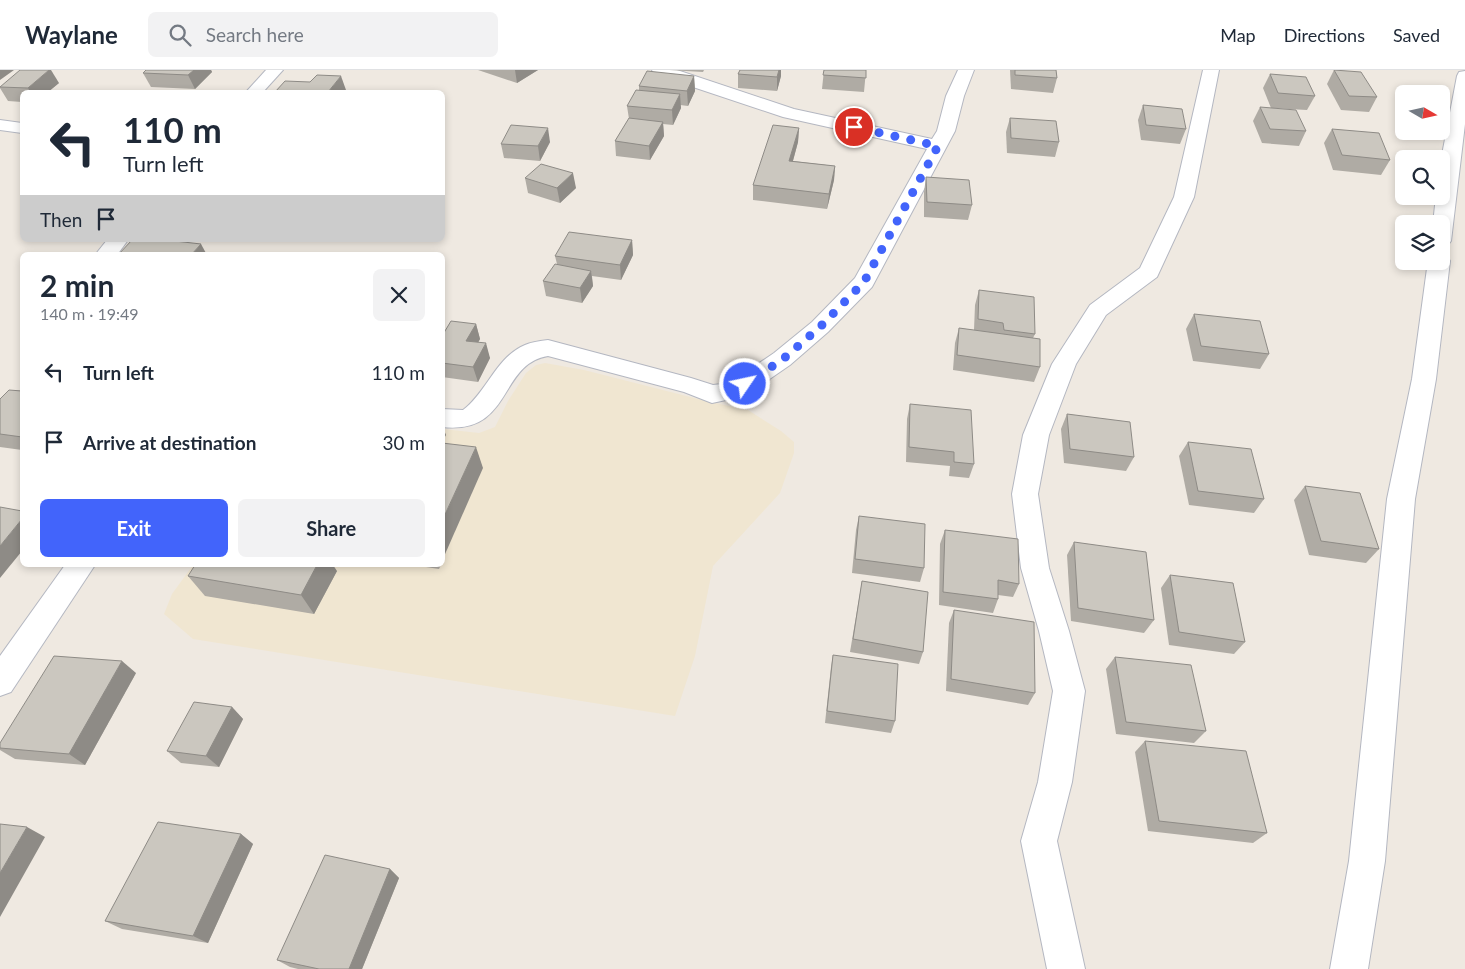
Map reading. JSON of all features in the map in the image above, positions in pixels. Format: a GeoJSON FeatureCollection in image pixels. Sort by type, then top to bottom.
{"type":"FeatureCollection","features":[{"type":"Feature","properties":{"kind":"street"},"geometry":{"type":"LineString","coordinates":[[256,90],[275,70]]}},
{"type":"Feature","properties":{"kind":"street"},"geometry":{"type":"LineString","coordinates":[[660,70],[789,113],[938,146]]}},
{"type":"Feature","properties":{"kind":"street"},"geometry":{"type":"LineString","coordinates":[[445,418],[468,418],[488,403],[511,366],[534,348],[548,348],[690,386],[712,394],[736,390],[782,360],[820,327],[864,282],[946,131],[955,96],[966,70]]}},
{"type":"Feature","properties":{"kind":"street"},"geometry":{"type":"LineString","coordinates":[[1066,969],[1039,841],[1055,782],[1069,691],[1054,631],[1035,568],[1025,494],[1036,435],[1064,364],[1098,310],[1149,272],[1184,197],[1211,70]]}},
{"type":"Feature","properties":{"kind":"street"},"geometry":{"type":"LineString","coordinates":[[1444,215],[1453,140],[1465,76]]}},
{"type":"Feature","properties":{"kind":"street"},"geometry":{"type":"LineString","coordinates":[[0,125],[20,128]]}},
{"type":"Feature","properties":{"kind":"street"},"geometry":{"type":"LineString","coordinates":[[108,252],[116,242]]}},
{"type":"Feature","properties":{"kind":"street"},"geometry":{"type":"LineString","coordinates":[[1349,969],[1367,861],[1401,499],[1424,379],[1438,270]]}},
{"type":"Feature","properties":{"kind":"street"},"geometry":{"type":"LineString","coordinates":[[0,682],[80,567]]}},
{"type":"Feature","properties":{"kind":"shaded area"},"geometry":{"type":"Polygon","coordinates":[[[545,363],[584,370],[748,410],[781,431],[794,442],[794,453],[780,493],[713,566],[695,656],[675,716],[193,639],[164,614],[172,594],[192,567],[445,567],[445,429],[479,433],[495,427],[508,401],[526,373],[536,365],[545,363]]]}},
{"type":"Feature","properties":{"kind":"building"},"geometry":{"type":"Polygon","coordinates":[[[20,70],[49,70],[28,88],[0,87],[20,70]]]}},
{"type":"Feature","properties":{"kind":"building"},"geometry":{"type":"Polygon","coordinates":[[[146,70],[194,70],[188,75],[143,73],[146,70]]]}},
{"type":"Feature","properties":{"kind":"building"},"geometry":{"type":"Polygon","coordinates":[[[740,70],[779,70],[777,77],[738,74],[740,70]]]}},
{"type":"Feature","properties":{"kind":"building"},"geometry":{"type":"Polygon","coordinates":[[[824,70],[866,70],[866,78],[823,75],[824,70]]]}},
{"type":"Feature","properties":{"kind":"building"},"geometry":{"type":"Polygon","coordinates":[[[1015,70],[1056,70],[1057,78],[1015,75],[1015,70]]]}},
{"type":"Feature","properties":{"kind":"building"},"geometry":{"type":"Polygon","coordinates":[[[1334,70],[1361,72],[1377,97],[1349,96],[1334,70]]]}},
{"type":"Feature","properties":{"kind":"building"},"geometry":{"type":"Polygon","coordinates":[[[647,71],[694,76],[687,91],[639,86],[647,71]]]}},
{"type":"Feature","properties":{"kind":"building"},"geometry":{"type":"Polygon","coordinates":[[[1270,74],[1306,77],[1315,96],[1278,93],[1270,74]]]}},
{"type":"Feature","properties":{"kind":"building"},"geometry":{"type":"Polygon","coordinates":[[[317,75],[341,76],[330,90],[277,90],[285,81],[310,82],[317,75]]]}},
{"type":"Feature","properties":{"kind":"building"},"geometry":{"type":"Polygon","coordinates":[[[636,90],[680,94],[672,110],[627,106],[636,90]]]}},
{"type":"Feature","properties":{"kind":"building"},"geometry":{"type":"Polygon","coordinates":[[[1143,105],[1182,109],[1186,129],[1146,125],[1143,105]]]}},
{"type":"Feature","properties":{"kind":"building"},"geometry":{"type":"Polygon","coordinates":[[[1260,107],[1296,110],[1306,131],[1270,129],[1260,107]]]}},
{"type":"Feature","properties":{"kind":"building"},"geometry":{"type":"Polygon","coordinates":[[[629,118],[663,122],[649,146],[615,141],[629,118]]]}},
{"type":"Feature","properties":{"kind":"building"},"geometry":{"type":"Polygon","coordinates":[[[1010,118],[1056,121],[1059,142],[1011,138],[1010,118]]]}},
{"type":"Feature","properties":{"kind":"building"},"geometry":{"type":"Polygon","coordinates":[[[511,125],[548,128],[538,146],[501,144],[511,125]]]}},
{"type":"Feature","properties":{"kind":"building"},"geometry":{"type":"Polygon","coordinates":[[[773,125],[799,128],[789,161],[835,166],[829,194],[753,185],[773,125]]]}},
{"type":"Feature","properties":{"kind":"building"},"geometry":{"type":"Polygon","coordinates":[[[1332,129],[1379,133],[1390,160],[1342,155],[1332,129]]]}},
{"type":"Feature","properties":{"kind":"building"},"geometry":{"type":"Polygon","coordinates":[[[541,164],[573,173],[557,188],[525,178],[541,164]]]}},
{"type":"Feature","properties":{"kind":"building"},"geometry":{"type":"Polygon","coordinates":[[[926,177],[969,180],[972,205],[927,202],[926,177]]]}},
{"type":"Feature","properties":{"kind":"building"},"geometry":{"type":"Polygon","coordinates":[[[569,232],[632,240],[620,265],[555,256],[569,232]]]}},
{"type":"Feature","properties":{"kind":"building"},"geometry":{"type":"Polygon","coordinates":[[[130,242],[184,242],[201,244],[194,252],[121,252],[130,242]]]}},
{"type":"Feature","properties":{"kind":"building"},"geometry":{"type":"Polygon","coordinates":[[[555,264],[591,271],[580,288],[543,281],[555,264]]]}},
{"type":"Feature","properties":{"kind":"building"},"geometry":{"type":"Polygon","coordinates":[[[979,290],[1034,297],[1035,334],[1004,330],[1003,323],[978,319],[979,290]]]}},
{"type":"Feature","properties":{"kind":"building"},"geometry":{"type":"Polygon","coordinates":[[[1194,314],[1260,321],[1269,354],[1201,346],[1194,314]]]}},
{"type":"Feature","properties":{"kind":"building"},"geometry":{"type":"Polygon","coordinates":[[[451,321],[476,324],[466,341],[486,343],[473,367],[445,363],[445,331],[451,321]]]}},
{"type":"Feature","properties":{"kind":"building"},"geometry":{"type":"Polygon","coordinates":[[[959,328],[1040,339],[1040,367],[957,355],[959,328]]]}},
{"type":"Feature","properties":{"kind":"building"},"geometry":{"type":"Polygon","coordinates":[[[9,390],[20,391],[20,437],[0,434],[0,399],[9,390]]]}},
{"type":"Feature","properties":{"kind":"building"},"geometry":{"type":"Polygon","coordinates":[[[910,404],[971,410],[974,464],[954,462],[954,452],[909,447],[910,404]]]}},
{"type":"Feature","properties":{"kind":"building"},"geometry":{"type":"Polygon","coordinates":[[[1067,414],[1130,422],[1134,457],[1070,449],[1067,414]]]}},
{"type":"Feature","properties":{"kind":"building"},"geometry":{"type":"Polygon","coordinates":[[[1188,442],[1251,449],[1264,499],[1198,491],[1188,442]]]}},
{"type":"Feature","properties":{"kind":"building"},"geometry":{"type":"Polygon","coordinates":[[[445,443],[476,447],[445,514],[445,443]]]}},
{"type":"Feature","properties":{"kind":"building"},"geometry":{"type":"Polygon","coordinates":[[[1305,486],[1360,493],[1379,549],[1321,541],[1305,486]]]}},
{"type":"Feature","properties":{"kind":"building"},"geometry":{"type":"Polygon","coordinates":[[[0,507],[20,511],[20,521],[0,546],[0,507]]]}},
{"type":"Feature","properties":{"kind":"building"},"geometry":{"type":"Polygon","coordinates":[[[859,516],[925,524],[924,568],[855,559],[859,516]]]}},
{"type":"Feature","properties":{"kind":"building"},"geometry":{"type":"Polygon","coordinates":[[[945,530],[1018,539],[1019,584],[998,580],[998,599],[943,592],[945,530]]]}},
{"type":"Feature","properties":{"kind":"building"},"geometry":{"type":"Polygon","coordinates":[[[1074,542],[1146,552],[1154,620],[1078,608],[1074,542]]]}},
{"type":"Feature","properties":{"kind":"building"},"geometry":{"type":"Polygon","coordinates":[[[194,567],[316,567],[301,595],[188,576],[194,567]]]}},
{"type":"Feature","properties":{"kind":"building"},"geometry":{"type":"Polygon","coordinates":[[[1170,575],[1233,583],[1245,642],[1179,632],[1170,575]]]}},
{"type":"Feature","properties":{"kind":"building"},"geometry":{"type":"Polygon","coordinates":[[[862,581],[928,592],[923,652],[853,639],[862,581]]]}},
{"type":"Feature","properties":{"kind":"building"},"geometry":{"type":"Polygon","coordinates":[[[954,610],[1034,622],[1035,693],[951,679],[954,610]]]}},
{"type":"Feature","properties":{"kind":"building"},"geometry":{"type":"Polygon","coordinates":[[[833,655],[898,664],[895,721],[827,711],[833,655]]]}},
{"type":"Feature","properties":{"kind":"building"},"geometry":{"type":"Polygon","coordinates":[[[54,656],[122,661],[69,754],[0,748],[0,743],[54,656]]]}},
{"type":"Feature","properties":{"kind":"building"},"geometry":{"type":"Polygon","coordinates":[[[1115,657],[1191,665],[1206,731],[1126,722],[1115,657]]]}},
{"type":"Feature","properties":{"kind":"building"},"geometry":{"type":"Polygon","coordinates":[[[194,702],[232,707],[206,756],[167,751],[194,702]]]}},
{"type":"Feature","properties":{"kind":"building"},"geometry":{"type":"Polygon","coordinates":[[[1145,741],[1246,751],[1267,833],[1159,821],[1145,741]]]}},
{"type":"Feature","properties":{"kind":"building"},"geometry":{"type":"Polygon","coordinates":[[[158,822],[241,834],[193,936],[105,921],[158,822]]]}},
{"type":"Feature","properties":{"kind":"building"},"geometry":{"type":"Polygon","coordinates":[[[0,824],[27,827],[0,873],[0,824]]]}},
{"type":"Feature","properties":{"kind":"building"},"geometry":{"type":"Polygon","coordinates":[[[325,855],[390,869],[349,969],[319,969],[277,960],[325,855]]]}},
{"type":"Feature","properties":{"kind":"route"},"geometry":{"type":"LineString","coordinates":[[745,384],[782,360],[820,327],[864,282],[938,146],[854,127]]}}]}
